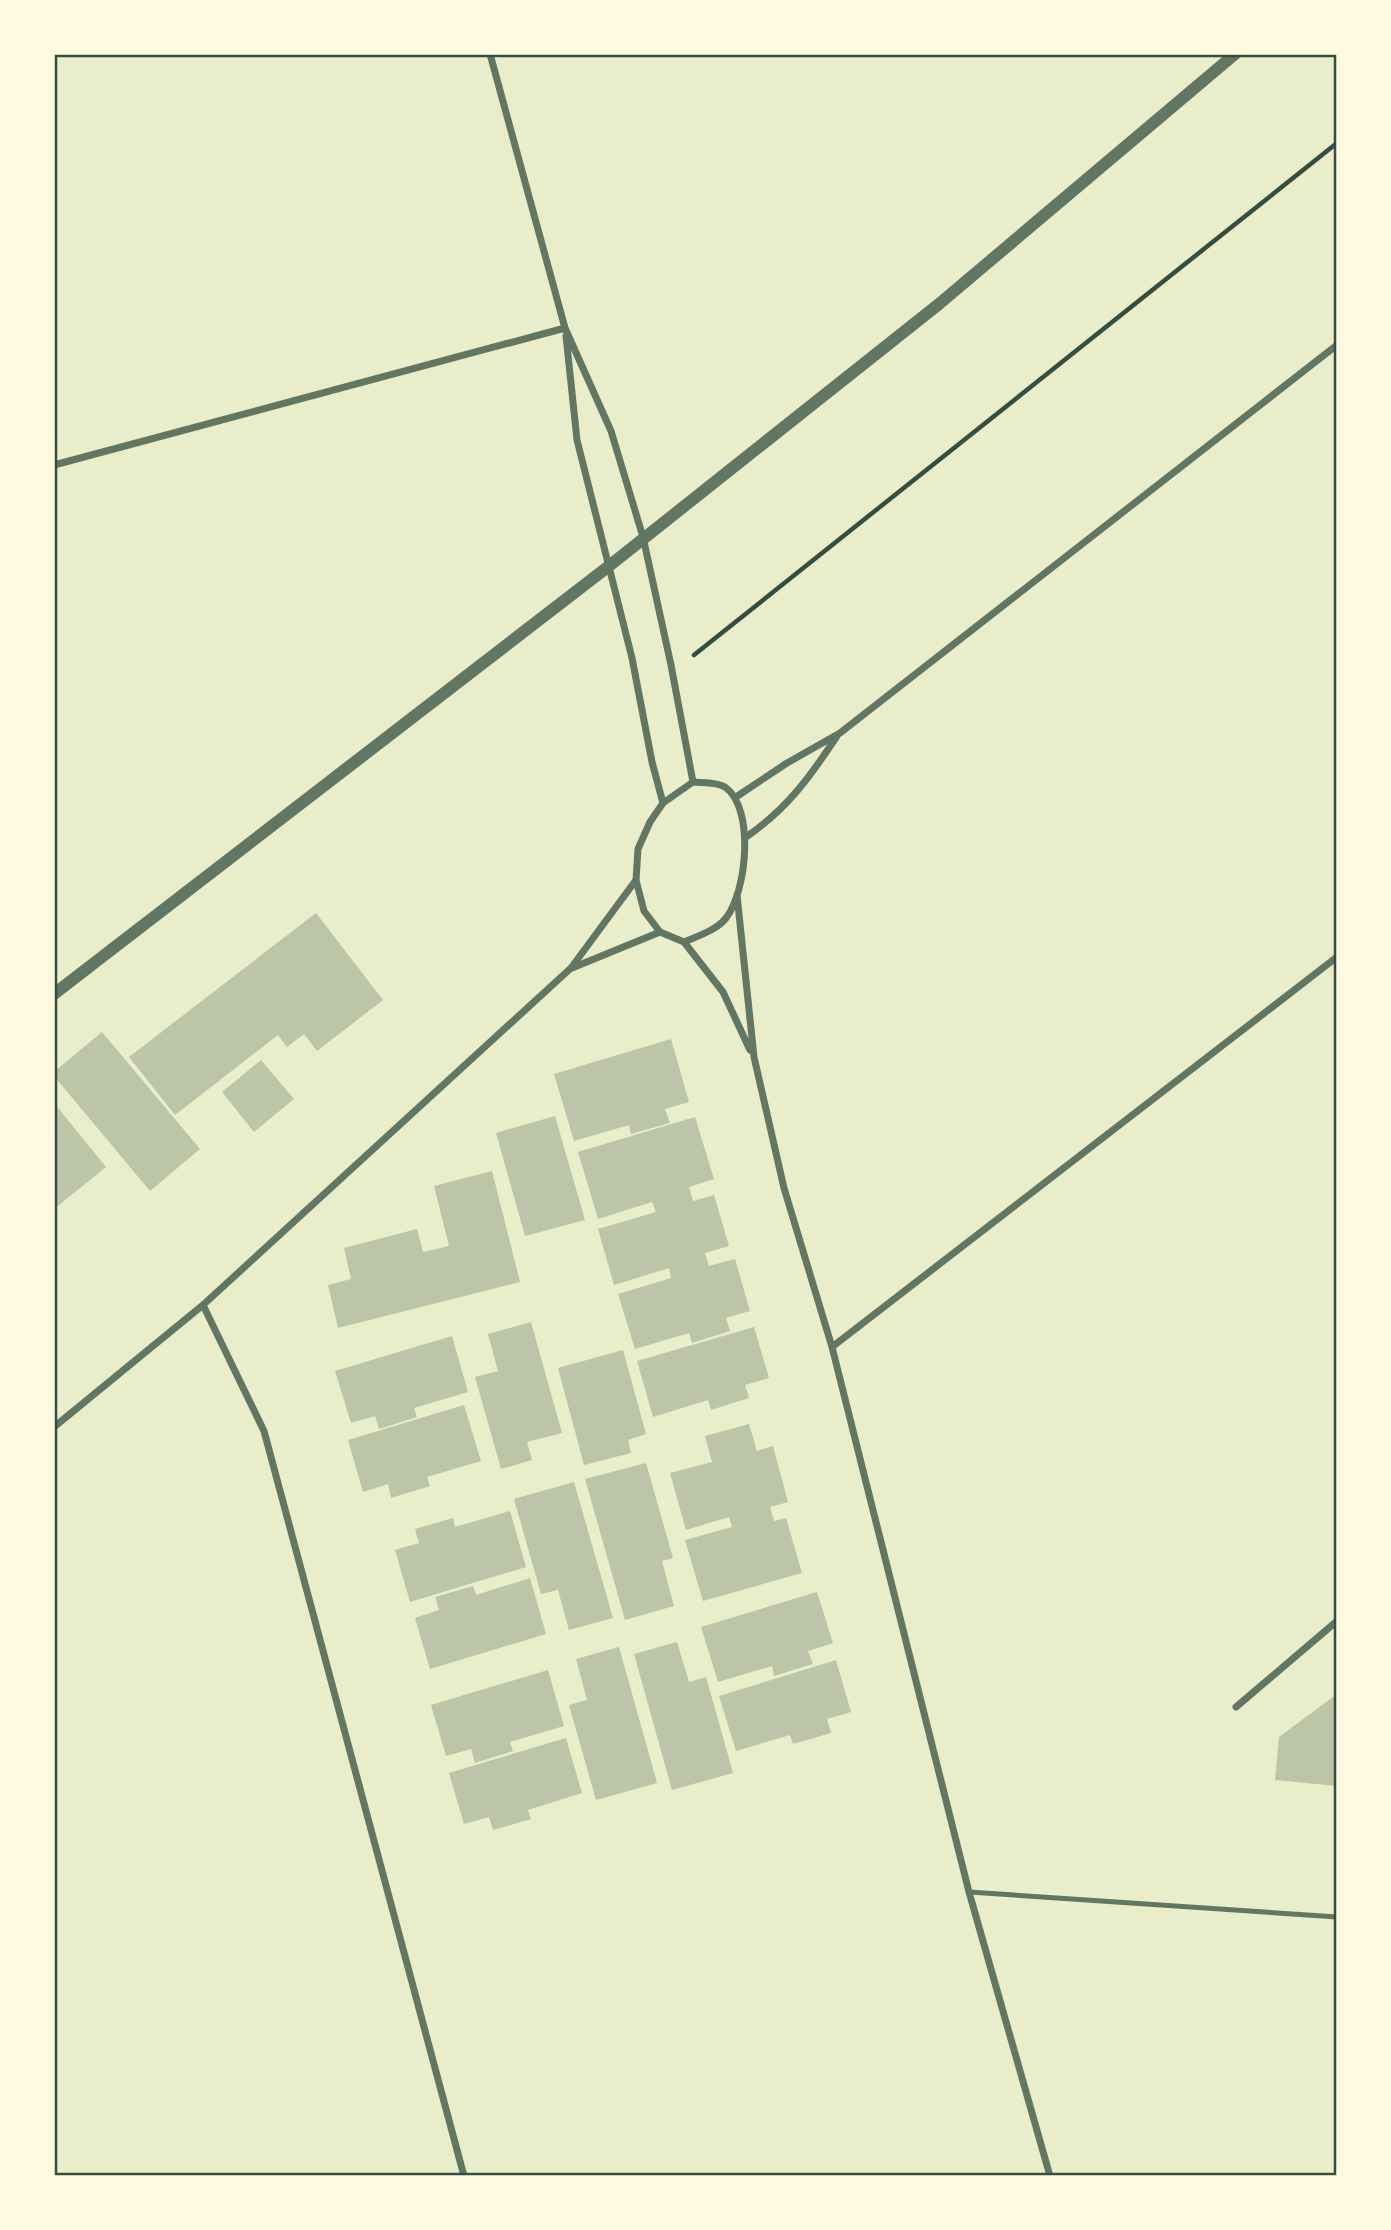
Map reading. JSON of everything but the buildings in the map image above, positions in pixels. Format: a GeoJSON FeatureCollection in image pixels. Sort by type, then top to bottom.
{"type":"FeatureCollection","features":[{"type":"Feature","properties":{"kind":"street"},"geometry":{"type":"LineString","coordinates":[[490,54],[565,328],[611,431],[643,537],[693,782]]}},
{"type":"Feature","properties":{"kind":"street"},"geometry":{"type":"LineString","coordinates":[[54,994],[609,566],[939,304],[1235,54]]}},
{"type":"Feature","properties":{"kind":"street"},"geometry":{"type":"LineString","coordinates":[[54,465],[565,328]]}},
{"type":"Feature","properties":{"kind":"street"},"geometry":{"type":"LineString","coordinates":[[565,328],[577,440],[632,658],[652,762],[663,803]]}},
{"type":"Feature","properties":{"kind":"street"},"geometry":{"type":"LineString","coordinates":[[736,797],[787,763],[840,733],[1337,345]]}},
{"type":"Feature","properties":{"kind":"street"},"geometry":{"type":"LineString","coordinates":[[746,837],[770,821],[810,778],[840,733]]}},
{"type":"Feature","properties":{"kind":"street"},"geometry":{"type":"LineString","coordinates":[[684,942],[706,933],[726,919],[737,894],[746,837],[736,797],[722,785],[693,782],[663,803],[650,822],[638,849],[636,880],[644,911],[660,932],[684,942],[723,992],[754,1057]]}},
{"type":"Feature","properties":{"kind":"street"},"geometry":{"type":"LineString","coordinates":[[54,1427],[203,1305],[571,968],[636,880]]}},
{"type":"Feature","properties":{"kind":"street"},"geometry":{"type":"LineString","coordinates":[[737,894],[754,1057],[784,1188],[832,1347],[969,1892],[1050,2176]]}},
{"type":"Feature","properties":{"kind":"street"},"geometry":{"type":"LineString","coordinates":[[571,968],[660,932]]}},
{"type":"Feature","properties":{"kind":"street"},"geometry":{"type":"LineString","coordinates":[[832,1347],[1337,957]]}},
{"type":"Feature","properties":{"kind":"street"},"geometry":{"type":"LineString","coordinates":[[203,1305],[264,1431],[464,2176]]}},
{"type":"Feature","properties":{"kind":"street"},"geometry":{"type":"LineString","coordinates":[[1236,1707],[1337,1621]]}},
{"type":"Feature","properties":{"kind":"lane"},"geometry":{"type":"LineString","coordinates":[[969,1892],[1337,1917]]}},
{"type":"Feature","properties":{"kind":"path"},"geometry":{"type":"LineString","coordinates":[[671,664],[695,654],[1337,143]]}}]}
